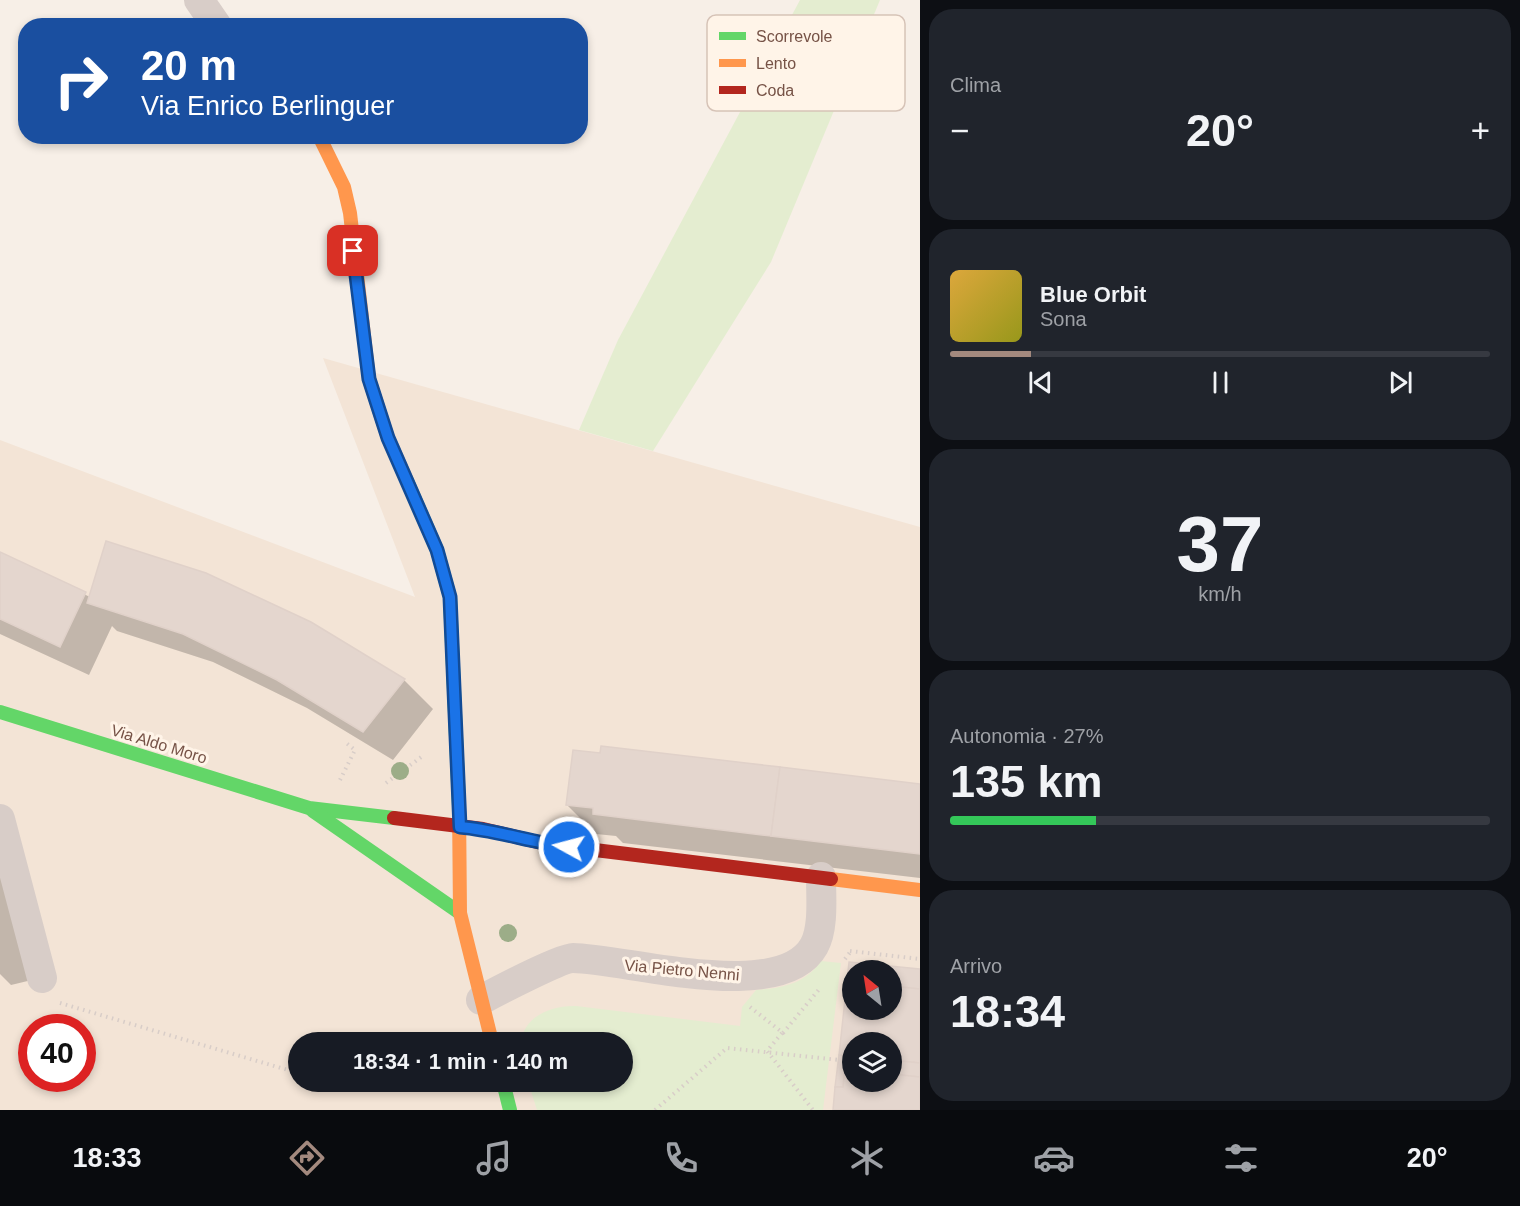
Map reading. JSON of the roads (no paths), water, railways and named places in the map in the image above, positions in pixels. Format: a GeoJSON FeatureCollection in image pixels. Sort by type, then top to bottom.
{"type":"FeatureCollection","features":[{"type":"Feature","properties":{"kind":"street"},"geometry":{"type":"LineString","coordinates":[[199,0],[211,18]]}},
{"type":"Feature","properties":{"kind":"street"},"geometry":{"type":"LineString","coordinates":[[323,144],[344,187],[350,213],[369,379],[388,438],[445,573],[450,597],[454,734],[460,827],[460,913],[489,1032]]}},
{"type":"Feature","properties":{"kind":"street","name":"Via Aldo Moro"},"geometry":{"type":"LineString","coordinates":[[0,712],[309,808],[460,827]]}},
{"type":"Feature","properties":{"kind":"street","name":"Via Aldo Moro"},"geometry":{"type":"LineString","coordinates":[[309,808],[460,913]]}},
{"type":"Feature","properties":{"kind":"street"},"geometry":{"type":"LineString","coordinates":[[0,819],[42,978]]}},
{"type":"Feature","properties":{"kind":"street"},"geometry":{"type":"LineString","coordinates":[[460,827],[483,829],[546,844],[920,890]]}},
{"type":"Feature","properties":{"kind":"street","name":"Via Pietro Nenni"},"geometry":{"type":"LineString","coordinates":[[481,999],[570,958],[692,973],[747,976],[791,966],[814,947],[819,926],[821,878]]}},
{"type":"Feature","properties":{"kind":"street"},"geometry":{"type":"LineString","coordinates":[[506,1092],[510,1110]]}}]}
